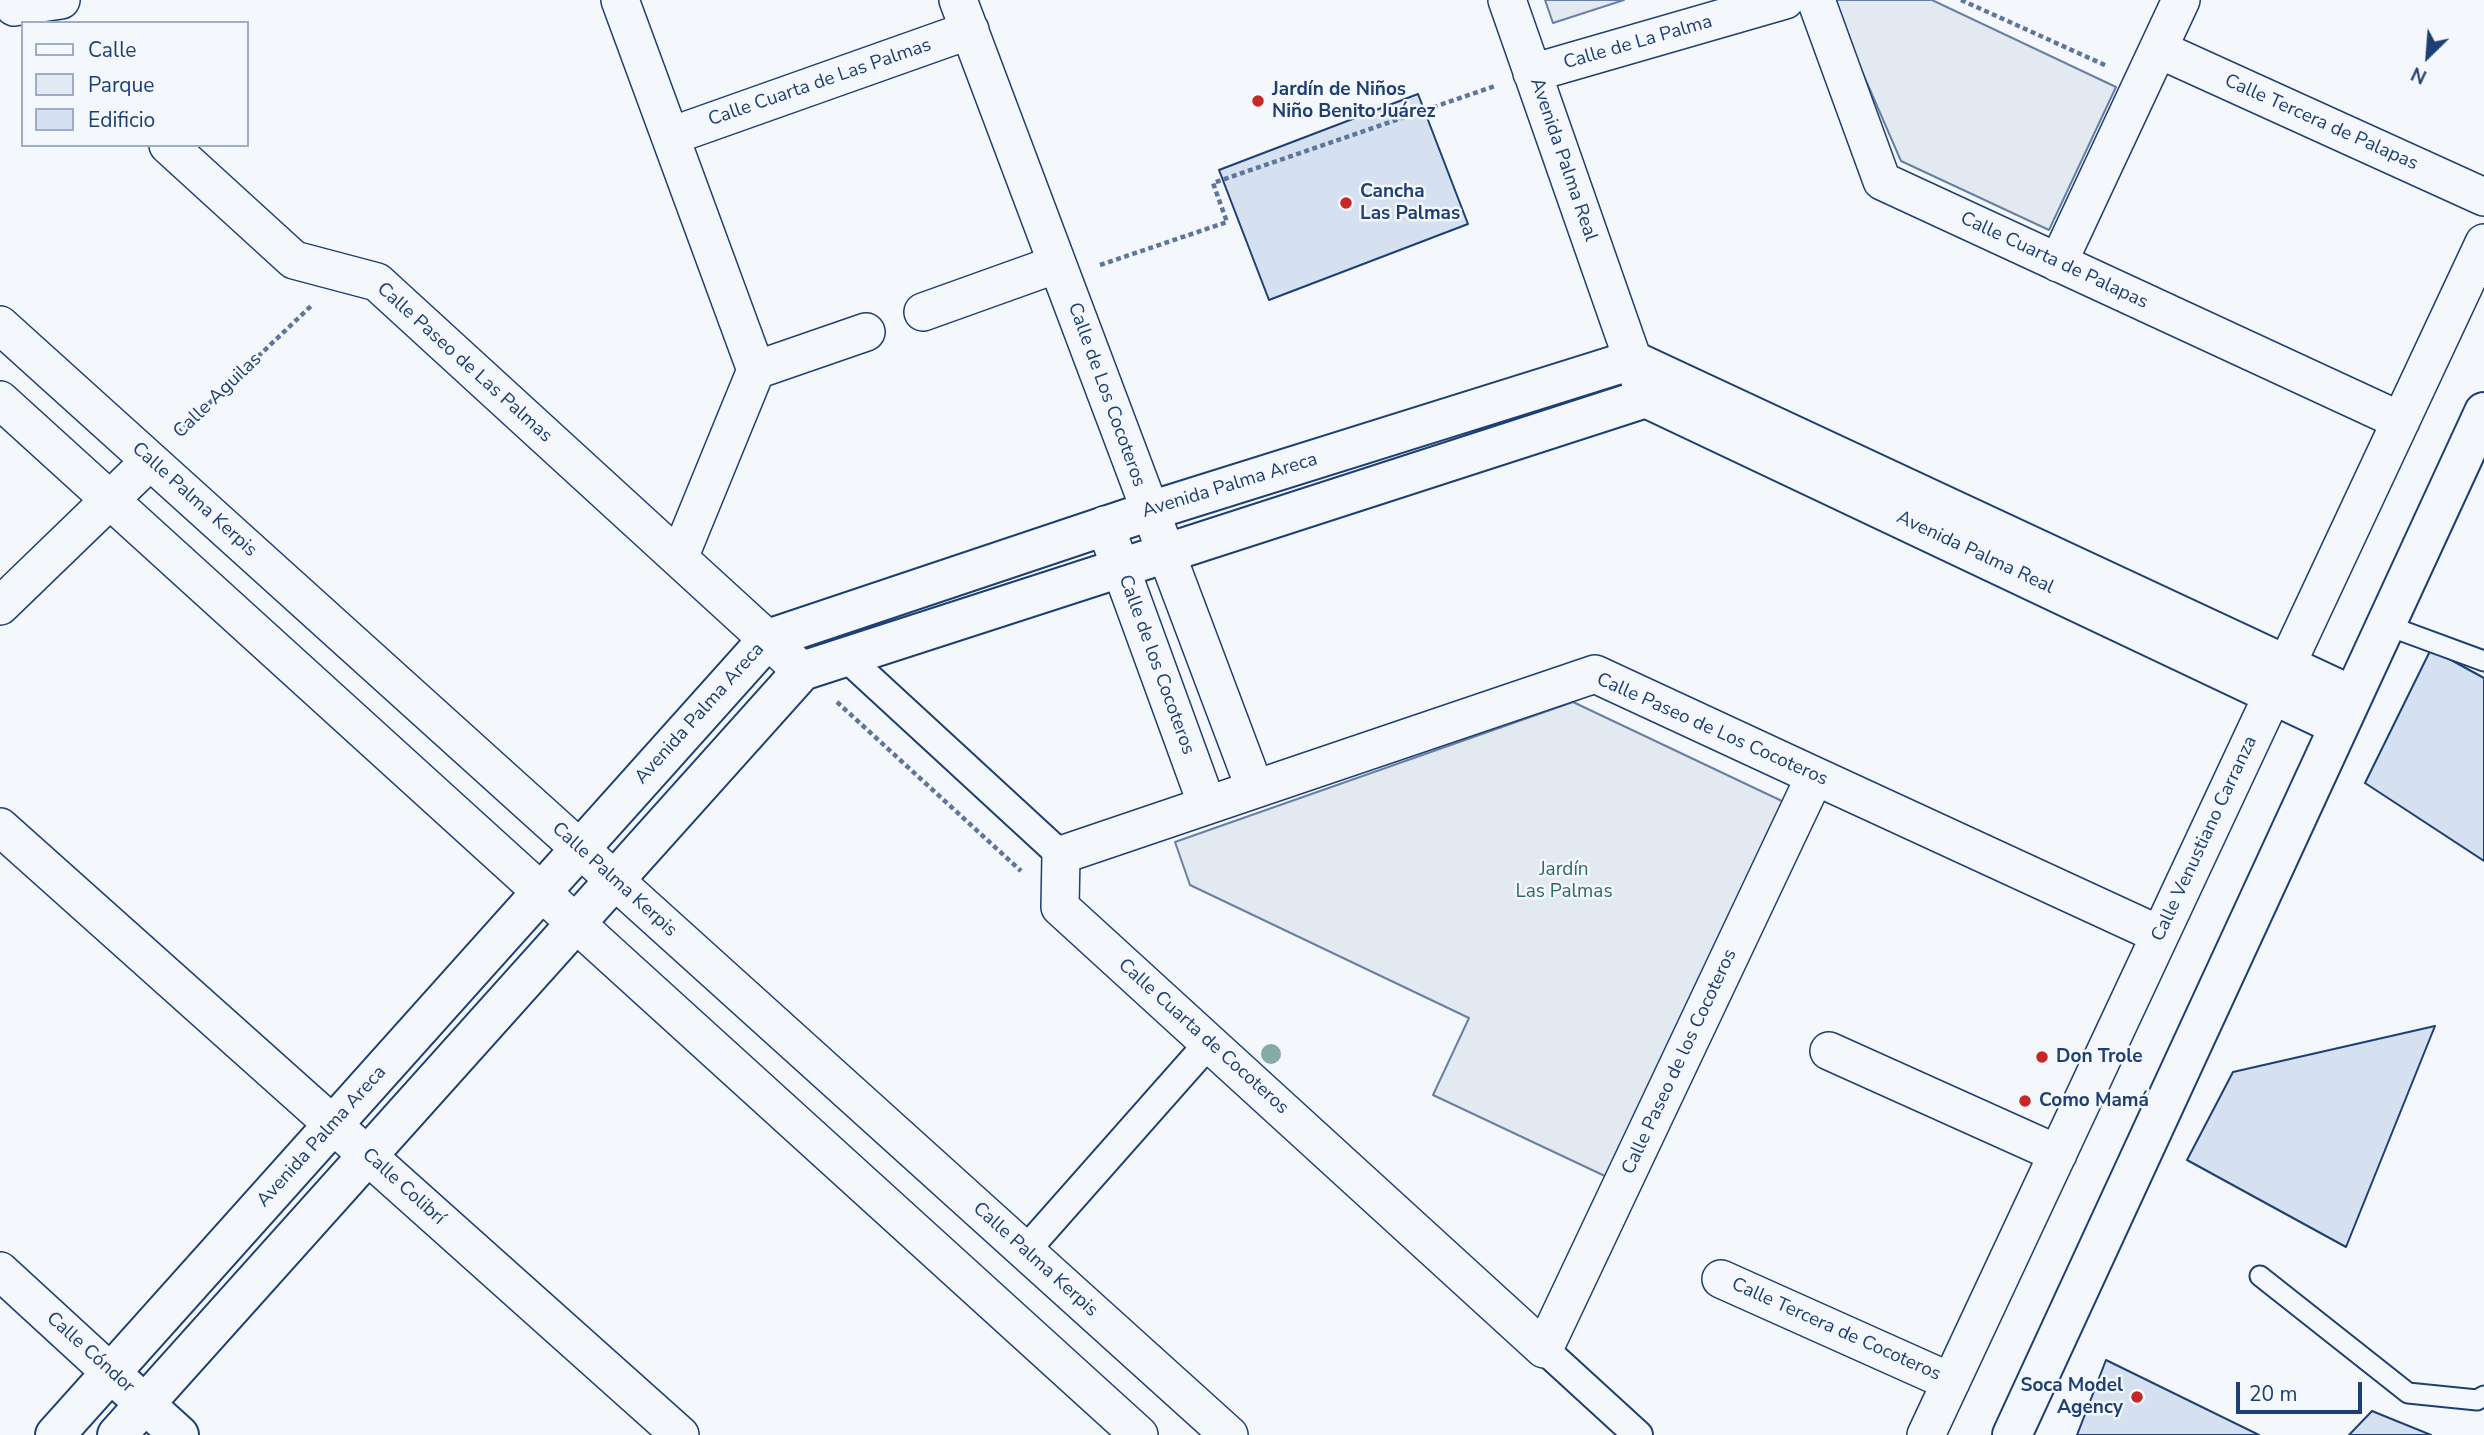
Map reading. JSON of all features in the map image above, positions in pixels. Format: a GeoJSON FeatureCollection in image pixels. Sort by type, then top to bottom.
{"type":"FeatureCollection","features":[{"type":"Feature","properties":{"kind":"street"},"geometry":{"type":"LineString","coordinates":[[23,15],[61,0]]}},
{"type":"Feature","properties":{"kind":"street"},"geometry":{"type":"LineString","coordinates":[[620,0],[756,370],[678,558]]}},
{"type":"Feature","properties":{"kind":"street","name":"Avenida Palma Real"},"geometry":{"type":"LineString","coordinates":[[1507,0],[1646,398],[2280,680]]}},
{"type":"Feature","properties":{"kind":"street","name":"Calle de La Palma"},"geometry":{"type":"LineString","coordinates":[[1532,74],[1785,0]]}},
{"type":"Feature","properties":{"kind":"street","name":"Calle Cuarta de Palapas"},"geometry":{"type":"LineString","coordinates":[[1816,0],[1882,181],[2401,421]]}},
{"type":"Feature","properties":{"kind":"street"},"geometry":{"type":"LineString","coordinates":[[2058,262],[2181,0]]}},
{"type":"Feature","properties":{"kind":"street","name":"Calle Cuarta de Las Palmas"},"geometry":{"type":"LineString","coordinates":[[671,136],[964,15]]}},
{"type":"Feature","properties":{"kind":"street","name":"Calle de Los Cocoteros"},"geometry":{"type":"LineString","coordinates":[[964,15],[1255,789]]}},
{"type":"Feature","properties":{"kind":"street","name":"Calle Tercera de Palapas"},"geometry":{"type":"LineString","coordinates":[[2158,49],[2484,197]]}},
{"type":"Feature","properties":{"kind":"street","name":"Calle Paseo de Las Palmas"},"geometry":{"type":"LineString","coordinates":[[170,147],[294,260],[377,282],[768,639]]}},
{"type":"Feature","properties":{"kind":"street","name":"Calle Venustiano Carranza"},"geometry":{"type":"LineString","coordinates":[[1926,1435],[2484,243]]}},
{"type":"Feature","properties":{"kind":"street"},"geometry":{"type":"LineString","coordinates":[[923,312],[1060,271]]}},
{"type":"Feature","properties":{"kind":"street","name":"Calle Palma Kerpis"},"geometry":{"type":"LineString","coordinates":[[0,325],[1025,1251],[1220,1432]]}},
{"type":"Feature","properties":{"kind":"street"},"geometry":{"type":"LineString","coordinates":[[756,370],[866,332]]}},
{"type":"Feature","properties":{"kind":"street","name":"Avenida Palma Real"},"geometry":{"type":"LineString","coordinates":[[1632,360],[2346,711]]}},
{"type":"Feature","properties":{"kind":"street","name":"Avenida Palma Areca"},"geometry":{"type":"LineString","coordinates":[[55,1435],[768,639],[1150,511],[1632,360]]}},
{"type":"Feature","properties":{"kind":"street"},"geometry":{"type":"LineString","coordinates":[[117,1435],[802,671],[1646,398]]}},
{"type":"Feature","properties":{"kind":"street"},"geometry":{"type":"LineString","coordinates":[[0,400],[1139,1435]]}},
{"type":"Feature","properties":{"kind":"street"},"geometry":{"type":"LineString","coordinates":[[2012,1435],[2484,412]]}},
{"type":"Feature","properties":{"kind":"street"},"geometry":{"type":"LineString","coordinates":[[0,606],[150,461]]}},
{"type":"Feature","properties":{"kind":"street","name":"Calle de los Cocoteros"},"geometry":{"type":"LineString","coordinates":[[1105,526],[1207,805]]}},
{"type":"Feature","properties":{"kind":"street"},"geometry":{"type":"LineString","coordinates":[[768,639],[802,671]]}},
{"type":"Feature","properties":{"kind":"street"},"geometry":{"type":"LineString","coordinates":[[846,657],[1061,855],[1060,907]]}},
{"type":"Feature","properties":{"kind":"street","name":"Calle Paseo de Los Cocoteros"},"geometry":{"type":"LineString","coordinates":[[1061,855],[1595,674],[2160,935]]}},
{"type":"Feature","properties":{"kind":"street","name":"Calle Paseo de los Cocoteros"},"geometry":{"type":"LineString","coordinates":[[1544,1349],[1815,776]]}},
{"type":"Feature","properties":{"kind":"street","name":"Calle Colibrí"},"geometry":{"type":"LineString","coordinates":[[0,827],[680,1435]]}},
{"type":"Feature","properties":{"kind":"street","name":"Calle Cuarta de Cocoteros"},"geometry":{"type":"LineString","coordinates":[[1060,907],[1638,1435]]}},
{"type":"Feature","properties":{"kind":"street"},"geometry":{"type":"LineString","coordinates":[[1025,1251],[1209,1043]]}},
{"type":"Feature","properties":{"kind":"street"},"geometry":{"type":"LineString","coordinates":[[1829,1051],[2058,1154]]}},
{"type":"Feature","properties":{"kind":"street","name":"Calle Cóndor"},"geometry":{"type":"LineString","coordinates":[[0,1271],[179,1435]]}},
{"type":"Feature","properties":{"kind":"street","name":"Calle Tercera de Cocoteros"},"geometry":{"type":"LineString","coordinates":[[1721,1279],[1951,1381]]}},
{"type":"Feature","properties":{"kind":"lane"},"geometry":{"type":"LineString","coordinates":[[2386,625],[2484,661]]}},
{"type":"Feature","properties":{"kind":"lane"},"geometry":{"type":"LineString","coordinates":[[2260,1276],[2408,1393],[2477,1400],[2484,1396]]}},
{"type":"Feature","properties":{"kind":"path"},"geometry":{"type":"LineString","coordinates":[[1961,0],[2142,83]]}},
{"type":"Feature","properties":{"kind":"path"},"geometry":{"type":"LineString","coordinates":[[1060,271],[1227,222],[1213,183],[1532,74]]}},
{"type":"Feature","properties":{"kind":"path","name":"Calle Aguilas"},"geometry":{"type":"LineString","coordinates":[[150,461],[345,274]]}},
{"type":"Feature","properties":{"kind":"path"},"geometry":{"type":"LineString","coordinates":[[802,671],[1060,907]]}},
{"type":"Feature","properties":{"kind":"green space"},"geometry":{"type":"Polygon","coordinates":[[[1545,0],[1624,0],[1553,23],[1545,0]]]}},
{"type":"Feature","properties":{"kind":"green space"},"geometry":{"type":"Polygon","coordinates":[[[1831,0],[1932,0],[2116,87],[2049,230],[1901,161],[1831,0]]]}},
{"type":"Feature","properties":{"kind":"green space","name":"Jardín Las Palmas"},"geometry":{"type":"Polygon","coordinates":[[[1573,702],[1784,802],[1607,1177],[1433,1095],[1469,1018],[1190,885],[1175,842],[1573,702]]]}},
{"type":"Feature","properties":{"kind":"building","name":"Cancha Las Palmas"},"geometry":{"type":"Polygon","coordinates":[[[1418,94],[1468,224],[1269,300],[1219,170],[1418,94]]]}},
{"type":"Feature","properties":{"kind":"building"},"geometry":{"type":"Polygon","coordinates":[[[2431,649],[2484,678],[2484,861],[2365,783],[2431,649]]]}},
{"type":"Feature","properties":{"kind":"building"},"geometry":{"type":"Polygon","coordinates":[[[2435,1026],[2346,1247],[2187,1160],[2233,1072],[2435,1026]]]}},
{"type":"Feature","properties":{"kind":"building","name":"Soca Model Agency"},"geometry":{"type":"Polygon","coordinates":[[[2106,1360],[2259,1435],[2077,1435],[2106,1360]]]}},
{"type":"Feature","properties":{"kind":"building"},"geometry":{"type":"Polygon","coordinates":[[[2372,1411],[2431,1435],[2349,1435],[2372,1411]]]}},
{"type":"Feature","properties":{"kind":"place","name":"Jardín de Niños Niño Benito Juárez"},"geometry":{"type":"Point","coordinates":[1258,101]}},
{"type":"Feature","properties":{"kind":"place","name":"Cancha Las Palmas"},"geometry":{"type":"Point","coordinates":[1346,203]}},
{"type":"Feature","properties":{"kind":"place","name":"Don Trole"},"geometry":{"type":"Point","coordinates":[2042,1057]}},
{"type":"Feature","properties":{"kind":"place","name":"Como Mamá"},"geometry":{"type":"Point","coordinates":[2025,1101]}},
{"type":"Feature","properties":{"kind":"place","name":"Soca Model Agency"},"geometry":{"type":"Point","coordinates":[2137,1397]}}]}
